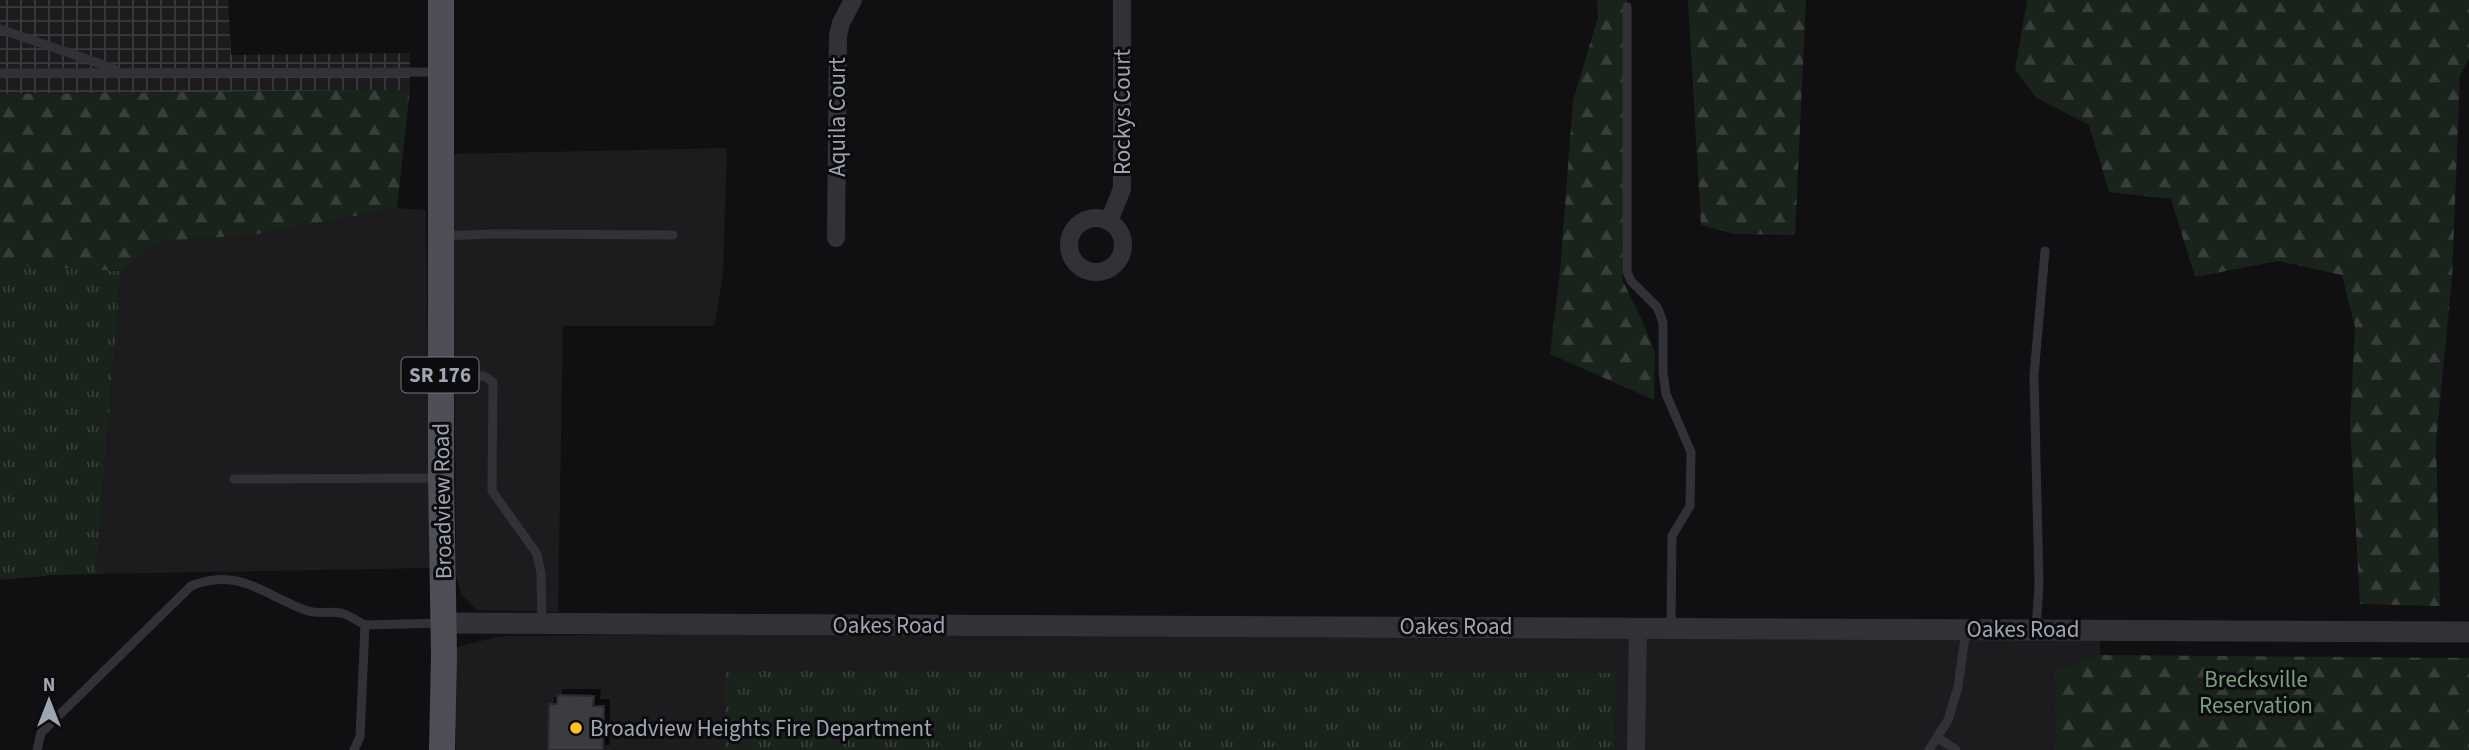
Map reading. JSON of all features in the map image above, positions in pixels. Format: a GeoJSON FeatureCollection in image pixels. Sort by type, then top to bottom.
{"type":"FeatureCollection","features":[{"type":"Feature","properties":{"kind":"main road","name":"Broadview Road"},"geometry":{"type":"LineString","coordinates":[[441,0],[440,377],[444,623],[442,750]]}},
{"type":"Feature","properties":{"kind":"street","name":"Aquila Court"},"geometry":{"type":"LineString","coordinates":[[836,238],[838,35],[853,0]]}},
{"type":"Feature","properties":{"kind":"street","name":"Rockys Court"},"geometry":{"type":"LineString","coordinates":[[1109,221],[1122,189],[1122,0]]}},
{"type":"Feature","properties":{"kind":"street","name":"Oakes Road"},"geometry":{"type":"LineString","coordinates":[[444,623],[2469,632]]}},
{"type":"Feature","properties":{"kind":"street"},"geometry":{"type":"LineString","coordinates":[[1636,750],[1638,627]]}},
{"type":"Feature","properties":{"kind":"lane"},"geometry":{"type":"LineString","coordinates":[[1627,7],[1627,272],[1631,281],[1657,307],[1660,314],[1663,323],[1666,394],[1691,452],[1690,506],[1672,536],[1671,627]]}},
{"type":"Feature","properties":{"kind":"lane"},"geometry":{"type":"LineString","coordinates":[[0,29],[120,71]]}},
{"type":"Feature","properties":{"kind":"lane"},"geometry":{"type":"LineString","coordinates":[[0,73],[441,72]]}},
{"type":"Feature","properties":{"kind":"lane"},"geometry":{"type":"LineString","coordinates":[[440,236],[673,235]]}},
{"type":"Feature","properties":{"kind":"lane"},"geometry":{"type":"LineString","coordinates":[[2036,629],[2039,584],[2034,375],[2045,251]]}},
{"type":"Feature","properties":{"kind":"lane"},"geometry":{"type":"LineString","coordinates":[[440,377],[484,376],[493,382],[492,491],[537,554],[541,573],[542,624]]}},
{"type":"Feature","properties":{"kind":"lane"},"geometry":{"type":"LineString","coordinates":[[234,479],[441,478]]}},
{"type":"Feature","properties":{"kind":"lane"},"geometry":{"type":"LineString","coordinates":[[37,750],[41,733],[191,586],[207,579],[220,577],[238,580],[311,612],[342,613],[365,625],[444,623]]}},
{"type":"Feature","properties":{"kind":"lane"},"geometry":{"type":"LineString","coordinates":[[354,750],[360,737],[365,625]]}},
{"type":"Feature","properties":{"kind":"lane"},"geometry":{"type":"LineString","coordinates":[[1929,750],[1948,720],[1958,687],[1966,629]]}},
{"type":"Feature","properties":{"kind":"lane"},"geometry":{"type":"LineString","coordinates":[[1937,737],[1956,750]]}},
{"type":"Feature","properties":{"kind":"shaded area"},"geometry":{"type":"Polygon","coordinates":[[[0,0],[228,0],[231,55],[410,53],[410,90],[0,94],[0,0]]]}},
{"type":"Feature","properties":{"kind":"shaded area"},"geometry":{"type":"Polygon","coordinates":[[[727,148],[723,275],[714,326],[563,326],[558,612],[477,610],[461,594],[456,575],[453,154],[727,148]]]}},
{"type":"Feature","properties":{"kind":"shaded area"},"geometry":{"type":"Polygon","coordinates":[[[397,208],[426,210],[430,568],[96,574],[121,271],[160,241],[252,235],[397,208]]]}},
{"type":"Feature","properties":{"kind":"shaded area"},"geometry":{"type":"Polygon","coordinates":[[[724,633],[2100,633],[2100,655],[2055,669],[2055,750],[456,750],[454,677],[457,647],[501,636],[724,633]]]}},
{"type":"Feature","properties":{"kind":"green space"},"geometry":{"type":"Polygon","coordinates":[[[1597,0],[1627,0],[1622,279],[1655,353],[1654,400],[1550,354],[1560,271],[1573,101],[1598,17],[1597,0]]]}},
{"type":"Feature","properties":{"kind":"green space"},"geometry":{"type":"Polygon","coordinates":[[[1688,0],[1806,0],[1795,235],[1734,234],[1701,225],[1688,0]]]}},
{"type":"Feature","properties":{"kind":"green space"},"geometry":{"type":"Polygon","coordinates":[[[2027,0],[2469,0],[2469,59],[2460,75],[2452,279],[2436,442],[2440,606],[2360,604],[2350,424],[2355,327],[2342,275],[2278,261],[2195,277],[2171,199],[2109,192],[2089,125],[2037,98],[2015,70],[2027,0]]]}},
{"type":"Feature","properties":{"kind":"green space"},"geometry":{"type":"Polygon","coordinates":[[[410,90],[397,208],[252,235],[160,241],[121,271],[0,265],[0,94],[410,90]]]}},
{"type":"Feature","properties":{"kind":"green space"},"geometry":{"type":"Polygon","coordinates":[[[0,265],[121,271],[96,574],[0,580],[0,265]]]}},
{"type":"Feature","properties":{"kind":"green space","name":"Brecksville Reservation"},"geometry":{"type":"Polygon","coordinates":[[[2100,655],[2469,658],[2469,750],[2055,750],[2055,669],[2100,655]]]}},
{"type":"Feature","properties":{"kind":"green space"},"geometry":{"type":"Polygon","coordinates":[[[725,671],[1615,673],[1614,750],[725,750],[725,671]]]}},
{"type":"Feature","properties":{"kind":"building","name":"Broadview Heights Fire Department"},"geometry":{"type":"Polygon","coordinates":[[[557,695],[594,696],[593,706],[604,706],[603,750],[548,750],[549,704],[557,704],[557,695]]]}},
{"type":"Feature","properties":{"kind":"place","name":"Broadview Heights Fire Department"},"geometry":{"type":"Point","coordinates":[576,728]}}]}
